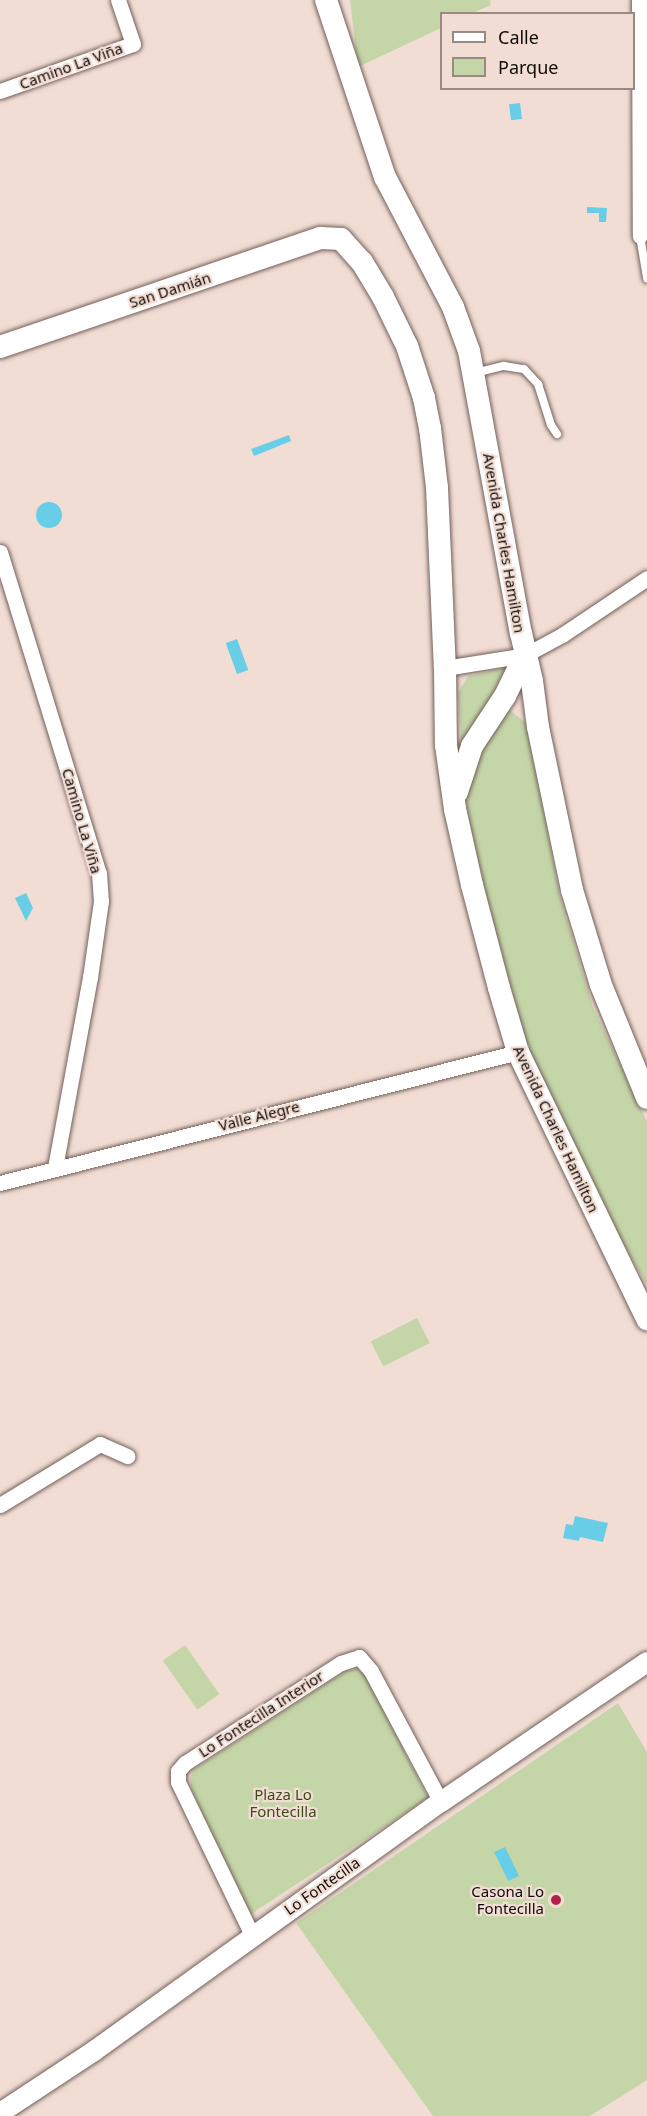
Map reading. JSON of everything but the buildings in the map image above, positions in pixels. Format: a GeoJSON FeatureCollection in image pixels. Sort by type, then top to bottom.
{"type":"FeatureCollection","features":[{"type":"Feature","properties":{"kind":"main road","name":"Avenida Charles Hamilton"},"geometry":{"type":"LineString","coordinates":[[326,0],[385,177],[453,307],[474,374],[525,655],[532,681],[538,727],[580,920],[619,1035],[647,1098]]}},
{"type":"Feature","properties":{"kind":"main road","name":"San Damián"},"geometry":{"type":"LineString","coordinates":[[0,347],[321,238],[341,239]]}},
{"type":"Feature","properties":{"kind":"main road","name":"Avenida Charles Hamilton"},"geometry":{"type":"LineString","coordinates":[[341,239],[362,262],[396,321],[424,398],[435,458],[445,668],[446,745],[455,809],[472,885],[518,1052],[647,1319]]}},
{"type":"Feature","properties":{"kind":"main road"},"geometry":{"type":"LineString","coordinates":[[455,809],[461,774],[472,746],[505,696],[525,655]]}},
{"type":"Feature","properties":{"kind":"main road"},"geometry":{"type":"LineString","coordinates":[[505,696],[527,708],[538,727]]}},
{"type":"Feature","properties":{"kind":"street","name":"Camino La Viña"},"geometry":{"type":"LineString","coordinates":[[0,91],[133,44],[118,0]]}},
{"type":"Feature","properties":{"kind":"street"},"geometry":{"type":"LineString","coordinates":[[639,0],[643,68],[640,236]]}},
{"type":"Feature","properties":{"kind":"street","name":"Camino La Viña"},"geometry":{"type":"LineString","coordinates":[[0,552],[99,873],[101,901],[93,955],[55,1167]]}},
{"type":"Feature","properties":{"kind":"street"},"geometry":{"type":"LineString","coordinates":[[445,668],[525,655],[562,635],[647,578]]}},
{"type":"Feature","properties":{"kind":"street","name":"Valle Alegre"},"geometry":{"type":"LineString","coordinates":[[0,1183],[55,1167],[518,1052]]}},
{"type":"Feature","properties":{"kind":"street"},"geometry":{"type":"LineString","coordinates":[[0,1505],[100,1444],[127,1456]]}},
{"type":"Feature","properties":{"kind":"street","name":"Lo Fontecilla Interior"},"geometry":{"type":"LineString","coordinates":[[252,1935],[178,1782],[178,1771],[185,1763],[341,1663],[359,1657],[371,1671],[441,1802]]}},
{"type":"Feature","properties":{"kind":"street","name":"Lo Fontecilla"},"geometry":{"type":"LineString","coordinates":[[0,2113],[94,2051],[252,1935],[441,1802],[647,1662]]}},
{"type":"Feature","properties":{"kind":"lane"},"geometry":{"type":"LineString","coordinates":[[640,236],[647,278]]}},
{"type":"Feature","properties":{"kind":"lane"},"geometry":{"type":"LineString","coordinates":[[474,374],[504,366],[524,369],[538,384],[551,426],[557,434]]}},
{"type":"Feature","properties":{"kind":"green space"},"geometry":{"type":"Polygon","coordinates":[[[350,0],[490,0],[491,5],[475,12],[440,12],[440,28],[358,67],[350,0]]]}},
{"type":"Feature","properties":{"kind":"green space"},"geometry":{"type":"Polygon","coordinates":[[[504,668],[509,670],[495,698],[527,724],[560,897],[593,1007],[647,1121],[647,1285],[552,1117],[529,1052],[482,882],[465,796],[458,693],[468,676],[504,668]]]}},
{"type":"Feature","properties":{"kind":"green space"},"geometry":{"type":"Polygon","coordinates":[[[417,1318],[430,1343],[383,1367],[371,1342],[417,1318]]]}},
{"type":"Feature","properties":{"kind":"green space"},"geometry":{"type":"Polygon","coordinates":[[[185,1645],[219,1694],[197,1710],[163,1660],[185,1645]]]}},
{"type":"Feature","properties":{"kind":"green space","name":"Plaza Lo Fontecilla"},"geometry":{"type":"Polygon","coordinates":[[[357,1669],[365,1675],[428,1798],[251,1914],[192,1791],[190,1780],[193,1770],[346,1671],[357,1669]]]}},
{"type":"Feature","properties":{"kind":"green space"},"geometry":{"type":"Polygon","coordinates":[[[618,1703],[647,1752],[647,2080],[590,2116],[433,2116],[296,1923],[618,1703]]]}},
{"type":"Feature","properties":{"kind":"water"},"geometry":{"type":"Polygon","coordinates":[[[520,103],[522,119],[511,120],[509,104],[520,103]]]}},
{"type":"Feature","properties":{"kind":"water"},"geometry":{"type":"Polygon","coordinates":[[[587,207],[607,208],[606,222],[599,222],[599,213],[587,213],[587,207]]]}},
{"type":"Feature","properties":{"kind":"water"},"geometry":{"type":"Polygon","coordinates":[[[289,435],[291,441],[254,456],[251,449],[289,435]]]}},
{"type":"Feature","properties":{"kind":"water"},"geometry":{"type":"Polygon","coordinates":[[[49,502],[58,506],[62,515],[58,524],[49,528],[40,524],[36,515],[40,506],[49,502]]]}},
{"type":"Feature","properties":{"kind":"water"},"geometry":{"type":"Polygon","coordinates":[[[237,639],[248,670],[237,674],[226,643],[237,639]]]}},
{"type":"Feature","properties":{"kind":"water"},"geometry":{"type":"Polygon","coordinates":[[[26,893],[33,908],[26,921],[15,898],[26,893]]]}},
{"type":"Feature","properties":{"kind":"water"},"geometry":{"type":"Polygon","coordinates":[[[575,1516],[608,1523],[603,1542],[580,1537],[579,1541],[563,1538],[566,1524],[573,1525],[575,1516]]]}},
{"type":"Feature","properties":{"kind":"water"},"geometry":{"type":"Polygon","coordinates":[[[505,1847],[519,1876],[508,1881],[494,1852],[505,1847]]]}},
{"type":"Feature","properties":{"kind":"place","name":"Casona Lo Fontecilla"},"geometry":{"type":"Point","coordinates":[556,1900]}}]}
